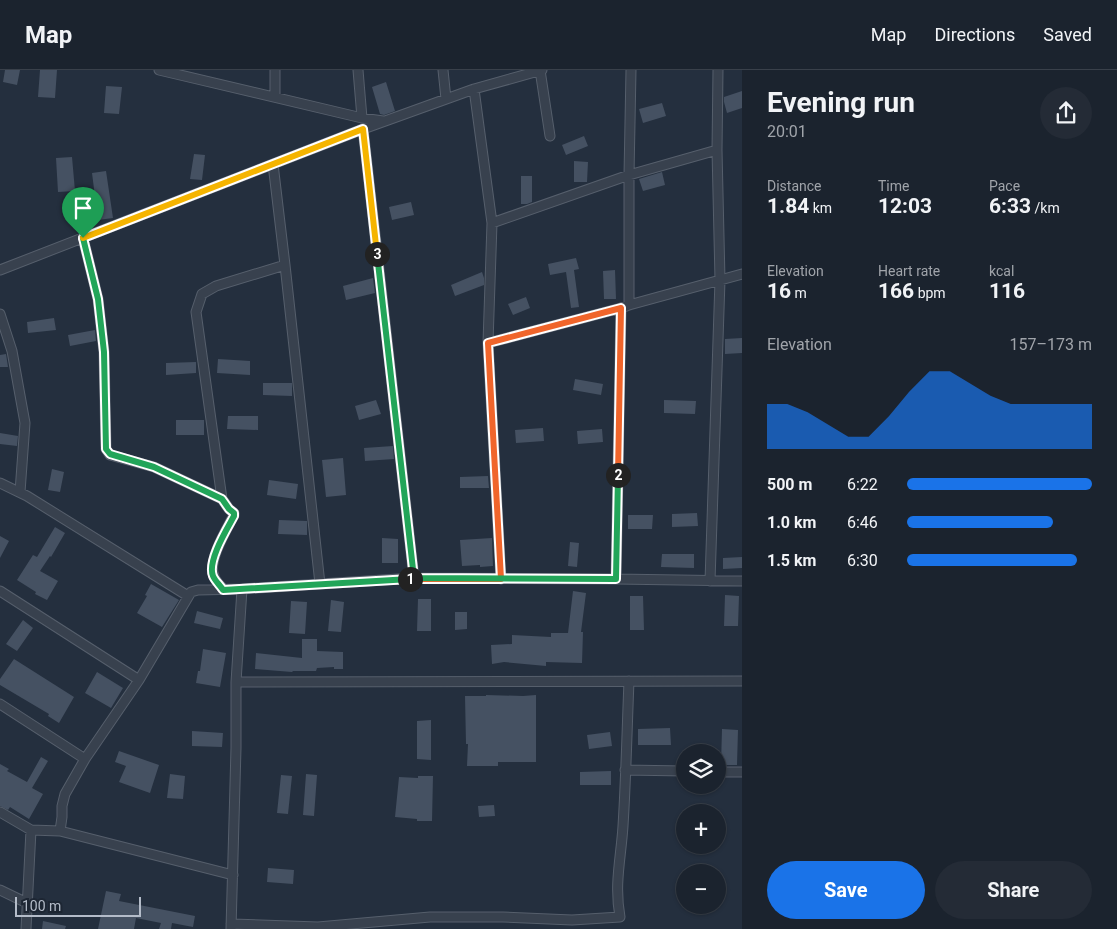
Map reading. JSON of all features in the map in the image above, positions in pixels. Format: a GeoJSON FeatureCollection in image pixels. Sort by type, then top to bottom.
{"type":"FeatureCollection","features":[{"type":"Feature","properties":{"kind":"street"},"geometry":{"type":"LineString","coordinates":[[159,70],[362,118],[384,121]]}},
{"type":"Feature","properties":{"kind":"street"},"geometry":{"type":"LineString","coordinates":[[275,70],[275,97]]}},
{"type":"Feature","properties":{"kind":"street"},"geometry":{"type":"LineString","coordinates":[[358,70],[362,118]]}},
{"type":"Feature","properties":{"kind":"street"},"geometry":{"type":"LineString","coordinates":[[443,70],[446,99]]}},
{"type":"Feature","properties":{"kind":"street"},"geometry":{"type":"LineString","coordinates":[[616,579],[631,70]]}},
{"type":"Feature","properties":{"kind":"street"},"geometry":{"type":"LineString","coordinates":[[710,581],[720,280],[717,150],[718,70]]}},
{"type":"Feature","properties":{"kind":"street"},"geometry":{"type":"LineString","coordinates":[[0,270],[384,121],[474,89],[538,71],[550,136]]}},
{"type":"Feature","properties":{"kind":"street"},"geometry":{"type":"LineString","coordinates":[[474,89],[492,224],[488,343],[501,579]]}},
{"type":"Feature","properties":{"kind":"street"},"geometry":{"type":"LineString","coordinates":[[363,129],[414,578]]}},
{"type":"Feature","properties":{"kind":"street"},"geometry":{"type":"LineString","coordinates":[[492,224],[629,175],[717,150]]}},
{"type":"Feature","properties":{"kind":"street"},"geometry":{"type":"LineString","coordinates":[[273,164],[320,584]]}},
{"type":"Feature","properties":{"kind":"street"},"geometry":{"type":"LineString","coordinates":[[83,238],[98,299],[104,352],[106,449],[110,454],[154,467],[222,499],[234,514],[216,552],[213,564],[213,576],[223,590]]}},
{"type":"Feature","properties":{"kind":"street"},"geometry":{"type":"LineString","coordinates":[[222,499],[196,312],[202,294],[216,286],[285,265]]}},
{"type":"Feature","properties":{"kind":"street"},"geometry":{"type":"LineString","coordinates":[[488,343],[742,274]]}},
{"type":"Feature","properties":{"kind":"street"},"geometry":{"type":"LineString","coordinates":[[0,314],[12,351],[25,423],[20,492]]}},
{"type":"Feature","properties":{"kind":"street"},"geometry":{"type":"LineString","coordinates":[[0,484],[28,496],[188,596]]}},
{"type":"Feature","properties":{"kind":"street"},"geometry":{"type":"LineString","coordinates":[[60,831],[65,794],[85,759],[139,680],[191,592],[198,590],[414,578],[742,581]]}},
{"type":"Feature","properties":{"kind":"street"},"geometry":{"type":"LineString","coordinates":[[242,589],[236,682],[231,927],[318,927],[439,917],[503,916],[572,925],[620,917],[617,873],[622,828],[629,681]]}},
{"type":"Feature","properties":{"kind":"street"},"geometry":{"type":"LineString","coordinates":[[0,591],[139,680]]}},
{"type":"Feature","properties":{"kind":"street"},"geometry":{"type":"LineString","coordinates":[[236,682],[742,680]]}},
{"type":"Feature","properties":{"kind":"street"},"geometry":{"type":"LineString","coordinates":[[0,704],[85,759]]}},
{"type":"Feature","properties":{"kind":"street"},"geometry":{"type":"LineString","coordinates":[[625,770],[676,771]]}},
{"type":"Feature","properties":{"kind":"street"},"geometry":{"type":"LineString","coordinates":[[726,772],[742,772]]}},
{"type":"Feature","properties":{"kind":"street"},"geometry":{"type":"LineString","coordinates":[[0,812],[31,830],[60,831],[233,875]]}},
{"type":"Feature","properties":{"kind":"street"},"geometry":{"type":"LineString","coordinates":[[26,929],[31,830]]}},
{"type":"Feature","properties":{"kind":"street"},"geometry":{"type":"LineString","coordinates":[[0,890],[27,902]]}},
{"type":"Feature","properties":{"kind":"building"},"geometry":{"type":"Polygon","coordinates":[[[5,70],[20,70],[17,85],[3,82],[5,70]]]}},
{"type":"Feature","properties":{"kind":"building"},"geometry":{"type":"Polygon","coordinates":[[[40,70],[57,70],[55,98],[38,97],[40,70]]]}},
{"type":"Feature","properties":{"kind":"building"},"geometry":{"type":"Polygon","coordinates":[[[386,82],[395,111],[384,115],[380,114],[372,87],[386,82]]]}},
{"type":"Feature","properties":{"kind":"building"},"geometry":{"type":"Polygon","coordinates":[[[106,86],[122,87],[119,114],[104,113],[106,86]]]}},
{"type":"Feature","properties":{"kind":"building"},"geometry":{"type":"Polygon","coordinates":[[[742,91],[742,108],[727,113],[724,97],[742,91]]]}},
{"type":"Feature","properties":{"kind":"building"},"geometry":{"type":"Polygon","coordinates":[[[662,103],[666,116],[643,123],[639,109],[662,103]]]}},
{"type":"Feature","properties":{"kind":"building"},"geometry":{"type":"Polygon","coordinates":[[[584,136],[588,146],[566,155],[562,145],[584,136]]]}},
{"type":"Feature","properties":{"kind":"building"},"geometry":{"type":"Polygon","coordinates":[[[194,154],[205,155],[202,180],[190,179],[194,154]]]}},
{"type":"Feature","properties":{"kind":"building"},"geometry":{"type":"Polygon","coordinates":[[[72,157],[75,191],[58,192],[56,158],[72,157]]]}},
{"type":"Feature","properties":{"kind":"building"},"geometry":{"type":"Polygon","coordinates":[[[574,161],[588,162],[587,182],[574,182],[574,161]]]}},
{"type":"Feature","properties":{"kind":"building"},"geometry":{"type":"Polygon","coordinates":[[[106,171],[113,218],[98,220],[92,173],[106,171]]]}},
{"type":"Feature","properties":{"kind":"building"},"geometry":{"type":"Polygon","coordinates":[[[662,172],[665,185],[643,191],[639,179],[662,172]]]}},
{"type":"Feature","properties":{"kind":"building"},"geometry":{"type":"Polygon","coordinates":[[[521,176],[532,176],[532,202],[527,204],[521,204],[521,176]]]}},
{"type":"Feature","properties":{"kind":"building"},"geometry":{"type":"Polygon","coordinates":[[[411,202],[414,215],[392,220],[389,207],[411,202]]]}},
{"type":"Feature","properties":{"kind":"building"},"geometry":{"type":"Polygon","coordinates":[[[576,258],[579,269],[574,270],[579,307],[571,308],[566,272],[550,275],[548,264],[576,258]]]}},
{"type":"Feature","properties":{"kind":"building"},"geometry":{"type":"Polygon","coordinates":[[[615,270],[616,299],[604,299],[603,271],[615,270]]]}},
{"type":"Feature","properties":{"kind":"building"},"geometry":{"type":"Polygon","coordinates":[[[482,272],[484,285],[455,296],[451,285],[482,272]]]}},
{"type":"Feature","properties":{"kind":"building"},"geometry":{"type":"Polygon","coordinates":[[[373,278],[375,293],[346,300],[343,286],[373,278]]]}},
{"type":"Feature","properties":{"kind":"building"},"geometry":{"type":"Polygon","coordinates":[[[526,297],[530,308],[513,315],[508,304],[526,297]]]}},
{"type":"Feature","properties":{"kind":"building"},"geometry":{"type":"Polygon","coordinates":[[[54,318],[56,330],[28,333],[27,322],[54,318]]]}},
{"type":"Feature","properties":{"kind":"building"},"geometry":{"type":"Polygon","coordinates":[[[95,330],[96,341],[70,346],[68,335],[95,330]]]}},
{"type":"Feature","properties":{"kind":"building"},"geometry":{"type":"Polygon","coordinates":[[[742,338],[742,353],[725,354],[725,339],[742,338]]]}},
{"type":"Feature","properties":{"kind":"building"},"geometry":{"type":"Polygon","coordinates":[[[6,354],[8,367],[0,367],[0,355],[6,354]]]}},
{"type":"Feature","properties":{"kind":"building"},"geometry":{"type":"Polygon","coordinates":[[[218,359],[250,361],[250,375],[217,373],[218,359]]]}},
{"type":"Feature","properties":{"kind":"building"},"geometry":{"type":"Polygon","coordinates":[[[196,362],[196,373],[166,375],[166,363],[196,362]]]}},
{"type":"Feature","properties":{"kind":"building"},"geometry":{"type":"Polygon","coordinates":[[[575,379],[603,384],[601,395],[573,390],[575,379]]]}},
{"type":"Feature","properties":{"kind":"building"},"geometry":{"type":"Polygon","coordinates":[[[263,383],[292,383],[292,396],[263,395],[263,383]]]}},
{"type":"Feature","properties":{"kind":"building"},"geometry":{"type":"Polygon","coordinates":[[[376,400],[381,414],[359,420],[355,406],[376,400]]]}},
{"type":"Feature","properties":{"kind":"building"},"geometry":{"type":"Polygon","coordinates":[[[664,400],[696,401],[695,414],[664,413],[664,400]]]}},
{"type":"Feature","properties":{"kind":"building"},"geometry":{"type":"Polygon","coordinates":[[[228,416],[258,416],[258,430],[227,429],[228,416]]]}},
{"type":"Feature","properties":{"kind":"building"},"geometry":{"type":"Polygon","coordinates":[[[176,420],[204,420],[204,435],[176,435],[176,420]]]}},
{"type":"Feature","properties":{"kind":"building"},"geometry":{"type":"Polygon","coordinates":[[[543,428],[544,441],[516,443],[515,430],[543,428]]]}},
{"type":"Feature","properties":{"kind":"building"},"geometry":{"type":"Polygon","coordinates":[[[602,429],[603,442],[578,444],[577,431],[602,429]]]}},
{"type":"Feature","properties":{"kind":"building"},"geometry":{"type":"Polygon","coordinates":[[[0,433],[18,436],[17,446],[0,444],[0,433]]]}},
{"type":"Feature","properties":{"kind":"building"},"geometry":{"type":"Polygon","coordinates":[[[393,446],[394,459],[365,461],[364,448],[393,446]]]}},
{"type":"Feature","properties":{"kind":"building"},"geometry":{"type":"Polygon","coordinates":[[[343,458],[346,495],[326,497],[322,460],[343,458]]]}},
{"type":"Feature","properties":{"kind":"building"},"geometry":{"type":"Polygon","coordinates":[[[52,469],[64,472],[60,492],[48,490],[52,469]]]}},
{"type":"Feature","properties":{"kind":"building"},"geometry":{"type":"Polygon","coordinates":[[[488,476],[489,488],[460,488],[460,477],[488,476]]]}},
{"type":"Feature","properties":{"kind":"building"},"geometry":{"type":"Polygon","coordinates":[[[269,480],[298,484],[296,499],[267,495],[269,480]]]}},
{"type":"Feature","properties":{"kind":"building"},"geometry":{"type":"Polygon","coordinates":[[[697,513],[698,526],[672,527],[672,514],[697,513]]]}},
{"type":"Feature","properties":{"kind":"building"},"geometry":{"type":"Polygon","coordinates":[[[628,515],[653,515],[652,529],[628,529],[628,515]]]}},
{"type":"Feature","properties":{"kind":"building"},"geometry":{"type":"Polygon","coordinates":[[[279,520],[307,521],[307,535],[278,534],[279,520]]]}},
{"type":"Feature","properties":{"kind":"building"},"geometry":{"type":"Polygon","coordinates":[[[55,527],[65,533],[40,571],[58,581],[47,600],[35,594],[36,592],[17,580],[33,555],[37,557],[55,527]]]}},
{"type":"Feature","properties":{"kind":"building"},"geometry":{"type":"Polygon","coordinates":[[[0,536],[9,541],[0,558],[0,536]]]}},
{"type":"Feature","properties":{"kind":"building"},"geometry":{"type":"Polygon","coordinates":[[[382,538],[398,539],[398,563],[382,563],[382,538]]]}},
{"type":"Feature","properties":{"kind":"building"},"geometry":{"type":"Polygon","coordinates":[[[492,538],[493,566],[462,566],[460,540],[492,538]]]}},
{"type":"Feature","properties":{"kind":"building"},"geometry":{"type":"Polygon","coordinates":[[[570,542],[579,543],[577,567],[568,566],[570,542]]]}},
{"type":"Feature","properties":{"kind":"building"},"geometry":{"type":"Polygon","coordinates":[[[662,554],[694,554],[694,568],[661,567],[662,554]]]}},
{"type":"Feature","properties":{"kind":"building"},"geometry":{"type":"Polygon","coordinates":[[[742,557],[742,568],[723,569],[723,558],[742,557]]]}},
{"type":"Feature","properties":{"kind":"building"},"geometry":{"type":"Polygon","coordinates":[[[151,584],[179,600],[162,627],[137,613],[147,596],[145,595],[151,584]]]}},
{"type":"Feature","properties":{"kind":"building"},"geometry":{"type":"Polygon","coordinates":[[[573,591],[586,593],[581,632],[583,632],[582,663],[546,662],[546,666],[504,662],[492,664],[491,645],[512,644],[512,635],[551,637],[551,633],[568,633],[573,591]]]}},
{"type":"Feature","properties":{"kind":"building"},"geometry":{"type":"Polygon","coordinates":[[[725,595],[739,596],[738,626],[724,626],[725,595]]]}},
{"type":"Feature","properties":{"kind":"building"},"geometry":{"type":"Polygon","coordinates":[[[630,596],[643,596],[644,630],[630,630],[630,596]]]}},
{"type":"Feature","properties":{"kind":"building"},"geometry":{"type":"Polygon","coordinates":[[[418,599],[431,599],[431,631],[417,631],[418,599]]]}},
{"type":"Feature","properties":{"kind":"building"},"geometry":{"type":"Polygon","coordinates":[[[331,600],[344,602],[341,632],[328,631],[331,600]]]}},
{"type":"Feature","properties":{"kind":"building"},"geometry":{"type":"Polygon","coordinates":[[[291,601],[307,602],[305,634],[289,633],[291,601]]]}},
{"type":"Feature","properties":{"kind":"building"},"geometry":{"type":"Polygon","coordinates":[[[197,611],[223,618],[220,629],[194,623],[197,611]]]}},
{"type":"Feature","properties":{"kind":"building"},"geometry":{"type":"Polygon","coordinates":[[[455,612],[467,612],[467,629],[455,630],[455,612]]]}},
{"type":"Feature","properties":{"kind":"building"},"geometry":{"type":"Polygon","coordinates":[[[23,620],[33,628],[17,651],[6,644],[23,620]]]}},
{"type":"Feature","properties":{"kind":"building"},"geometry":{"type":"Polygon","coordinates":[[[302,639],[317,639],[317,651],[343,652],[343,669],[334,669],[334,667],[317,668],[316,671],[292,672],[255,669],[256,653],[302,658],[302,639]]]}},
{"type":"Feature","properties":{"kind":"building"},"geometry":{"type":"Polygon","coordinates":[[[203,649],[226,653],[220,687],[196,683],[203,649]]]}},
{"type":"Feature","properties":{"kind":"building"},"geometry":{"type":"Polygon","coordinates":[[[14,659],[74,697],[59,723],[48,716],[49,714],[0,685],[0,679],[14,659]]]}},
{"type":"Feature","properties":{"kind":"building"},"geometry":{"type":"Polygon","coordinates":[[[97,672],[123,688],[111,708],[85,693],[97,672]]]}},
{"type":"Feature","properties":{"kind":"building"},"geometry":{"type":"Polygon","coordinates":[[[536,695],[536,762],[498,762],[498,766],[467,766],[468,744],[466,744],[465,696],[536,695]]]}},
{"type":"Feature","properties":{"kind":"building"},"geometry":{"type":"Polygon","coordinates":[[[431,720],[431,760],[417,759],[417,721],[431,720]]]}},
{"type":"Feature","properties":{"kind":"building"},"geometry":{"type":"Polygon","coordinates":[[[670,728],[671,745],[638,745],[638,729],[670,728]]]}},
{"type":"Feature","properties":{"kind":"building"},"geometry":{"type":"Polygon","coordinates":[[[722,729],[738,730],[737,765],[726,765],[726,744],[722,744],[722,729]]]}},
{"type":"Feature","properties":{"kind":"building"},"geometry":{"type":"Polygon","coordinates":[[[192,731],[223,733],[222,747],[192,746],[192,731]]]}},
{"type":"Feature","properties":{"kind":"building"},"geometry":{"type":"Polygon","coordinates":[[[610,732],[612,746],[589,749],[587,735],[610,732]]]}},
{"type":"Feature","properties":{"kind":"building"},"geometry":{"type":"Polygon","coordinates":[[[119,751],[159,765],[150,793],[119,782],[126,766],[115,762],[119,751]]]}},
{"type":"Feature","properties":{"kind":"building"},"geometry":{"type":"Polygon","coordinates":[[[41,757],[48,761],[32,788],[43,794],[29,819],[10,807],[8,810],[0,806],[0,764],[9,769],[7,771],[27,782],[41,757]]]}},
{"type":"Feature","properties":{"kind":"building"},"geometry":{"type":"Polygon","coordinates":[[[611,771],[611,785],[580,785],[580,772],[611,771]]]}},
{"type":"Feature","properties":{"kind":"building"},"geometry":{"type":"Polygon","coordinates":[[[170,774],[185,776],[183,799],[167,798],[170,774]]]}},
{"type":"Feature","properties":{"kind":"building"},"geometry":{"type":"Polygon","coordinates":[[[306,774],[317,775],[314,816],[303,815],[306,774]]]}},
{"type":"Feature","properties":{"kind":"building"},"geometry":{"type":"Polygon","coordinates":[[[281,775],[292,776],[288,814],[277,813],[281,775]]]}},
{"type":"Feature","properties":{"kind":"building"},"geometry":{"type":"Polygon","coordinates":[[[418,776],[433,776],[432,821],[417,821],[417,819],[395,817],[399,777],[418,778],[418,776]]]}},
{"type":"Feature","properties":{"kind":"building"},"geometry":{"type":"Polygon","coordinates":[[[494,805],[495,816],[479,817],[478,806],[494,805]]]}},
{"type":"Feature","properties":{"kind":"building"},"geometry":{"type":"Polygon","coordinates":[[[268,868],[294,870],[293,884],[267,882],[268,868]]]}},
{"type":"Feature","properties":{"kind":"building"},"geometry":{"type":"Polygon","coordinates":[[[106,891],[121,894],[119,901],[195,916],[193,927],[172,923],[171,929],[159,929],[161,923],[136,918],[134,929],[98,929],[106,891]]]}},
{"type":"Feature","properties":{"kind":"building"},"geometry":{"type":"Polygon","coordinates":[[[43,921],[66,926],[65,929],[42,929],[43,921]]]}},
{"type":"Feature","properties":{"kind":"route"},"geometry":{"type":"LineString","coordinates":[[83,238],[98,299],[104,352],[107,452],[154,467],[222,499],[234,513],[216,552],[213,564],[213,576],[223,590],[414,578],[501,579],[488,343],[621,308],[616,579],[501,579],[457,578],[414,578],[363,129],[83,238]]}}]}
